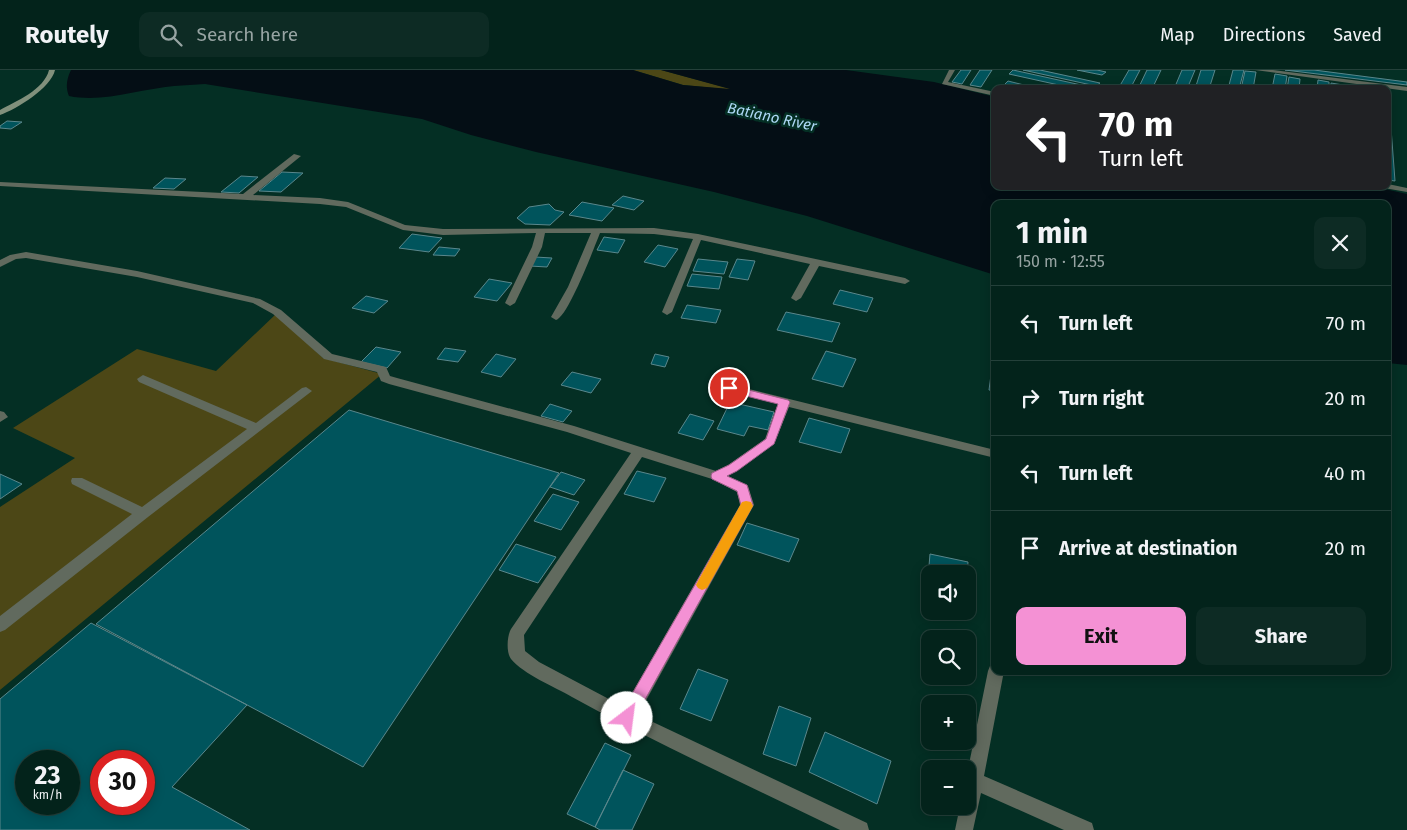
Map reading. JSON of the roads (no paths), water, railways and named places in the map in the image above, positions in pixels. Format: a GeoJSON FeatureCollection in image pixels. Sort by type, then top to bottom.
{"type":"FeatureCollection","features":[{"type":"Feature","properties":{"kind":"street"},"geometry":{"type":"LineString","coordinates":[[0,113],[47,82],[52,75],[52,70]]}},
{"type":"Feature","properties":{"kind":"street"},"geometry":{"type":"LineString","coordinates":[[952,70],[944,83],[991,93]]}},
{"type":"Feature","properties":{"kind":"street"},"geometry":{"type":"LineString","coordinates":[[1258,70],[1376,85]]}},
{"type":"Feature","properties":{"kind":"street"},"geometry":{"type":"LineString","coordinates":[[1391,87],[1407,89]]}},
{"type":"Feature","properties":{"kind":"street"},"geometry":{"type":"LineString","coordinates":[[245,197],[297,156]]}},
{"type":"Feature","properties":{"kind":"street"},"geometry":{"type":"LineString","coordinates":[[0,184],[245,197],[348,205],[403,227],[435,231],[647,231],[698,237],[905,281]]}},
{"type":"Feature","properties":{"kind":"street"},"geometry":{"type":"LineString","coordinates":[[1391,187],[1407,190]]}},
{"type":"Feature","properties":{"kind":"street"},"geometry":{"type":"LineString","coordinates":[[556,317],[573,287],[597,230]]}},
{"type":"Feature","properties":{"kind":"street"},"geometry":{"type":"LineString","coordinates":[[510,303],[537,247],[541,231]]}},
{"type":"Feature","properties":{"kind":"street"},"geometry":{"type":"LineString","coordinates":[[667,312],[698,237]]}},
{"type":"Feature","properties":{"kind":"street"},"geometry":{"type":"LineString","coordinates":[[0,264],[13,257],[26,255],[136,274],[256,301],[277,312],[328,357],[382,370],[386,378],[393,381],[551,424],[639,451],[716,476],[743,489],[747,505],[627,718]]}},
{"type":"Feature","properties":{"kind":"street"},"geometry":{"type":"LineString","coordinates":[[796,298],[816,262]]}},
{"type":"Feature","properties":{"kind":"street"},"geometry":{"type":"LineString","coordinates":[[143,379],[257,428]]}},
{"type":"Feature","properties":{"kind":"street"},"geometry":{"type":"LineString","coordinates":[[729,388],[991,453]]}},
{"type":"Feature","properties":{"kind":"street"},"geometry":{"type":"LineString","coordinates":[[4,617],[306,391]]}},
{"type":"Feature","properties":{"kind":"street"},"geometry":{"type":"LineString","coordinates":[[716,476],[733,468],[770,441],[784,402]]}},
{"type":"Feature","properties":{"kind":"street"},"geometry":{"type":"LineString","coordinates":[[639,451],[516,634],[517,654],[533,667],[627,718],[860,830]]}},
{"type":"Feature","properties":{"kind":"street"},"geometry":{"type":"LineString","coordinates":[[77,481],[144,513]]}},
{"type":"Feature","properties":{"kind":"street"},"geometry":{"type":"LineString","coordinates":[[976,776],[995,675]]}},
{"type":"Feature","properties":{"kind":"street"},"geometry":{"type":"LineString","coordinates":[[976,781],[1085,830]]}},
{"type":"Feature","properties":{"kind":"street"},"geometry":{"type":"LineString","coordinates":[[964,830],[967,815]]}},
{"type":"Feature","properties":{"kind":"water","name":"Batiano River"},"geometry":{"type":"Polygon","coordinates":[[[71,70],[633,70],[683,85],[730,89],[661,70],[846,70],[934,82],[991,96],[991,190],[1389,190],[1407,194],[1407,365],[1391,363],[1391,200],[991,200],[991,274],[807,216],[714,192],[536,152],[471,135],[422,119],[205,84],[161,88],[108,97],[82,98],[69,96],[67,89],[68,76],[71,70]]]}}]}
